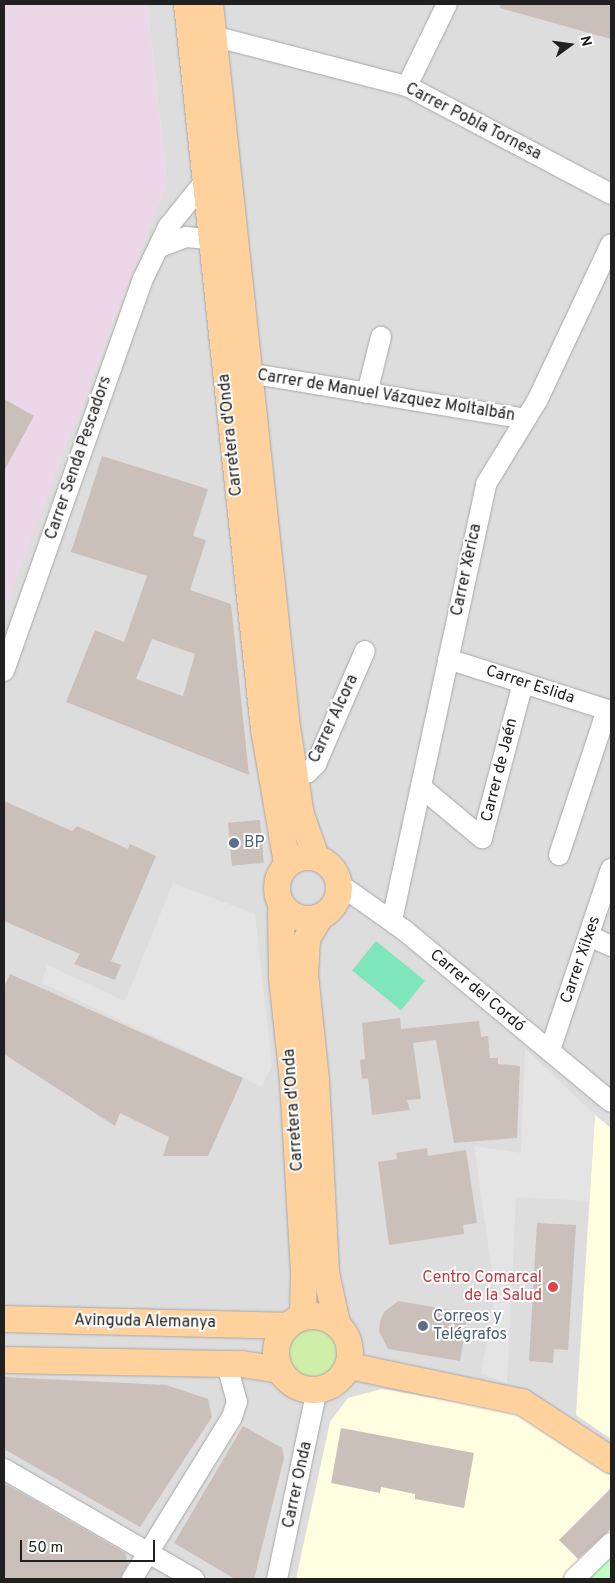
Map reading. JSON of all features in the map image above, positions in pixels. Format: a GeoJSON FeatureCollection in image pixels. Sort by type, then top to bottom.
{"type":"FeatureCollection","features":[{"type":"Feature","properties":{"kind":"main road","name":"Carretera d'Onda"},"geometry":{"type":"LineString","coordinates":[[187,4],[264,729],[287,864]]}},
{"type":"Feature","properties":{"kind":"main road","name":"Carretera d'Onda"},"geometry":{"type":"LineString","coordinates":[[210,4],[248,373],[293,776],[301,815],[316,857]]}},
{"type":"Feature","properties":{"kind":"main road"},"geometry":{"type":"LineString","coordinates":[[316,857],[332,867],[339,884],[335,904],[320,917],[298,918],[282,905],[276,886],[287,864],[296,858],[316,857]]}},
{"type":"Feature","properties":{"kind":"main road","name":"Carretera d'Onda"},"geometry":{"type":"LineString","coordinates":[[282,905],[282,977],[293,1082],[304,1274],[294,1321]]}},
{"type":"Feature","properties":{"kind":"main road","name":"Carretera d'Onda"},"geometry":{"type":"LineString","coordinates":[[320,917],[308,939],[305,974],[316,1080],[326,1273],[337,1323]]}},
{"type":"Feature","properties":{"kind":"main road"},"geometry":{"type":"LineString","coordinates":[[321,1315],[337,1323],[347,1339],[349,1366],[330,1387],[317,1390],[302,1389],[289,1382],[280,1370],[275,1355],[277,1340],[294,1321],[321,1315]]}},
{"type":"Feature","properties":{"kind":"main road","name":"Avinguda Alemanya"},"geometry":{"type":"LineString","coordinates":[[4,1319],[294,1321]]}},
{"type":"Feature","properties":{"kind":"main road"},"geometry":{"type":"LineString","coordinates":[[4,1360],[227,1364],[280,1370]]}},
{"type":"Feature","properties":{"kind":"main road"},"geometry":{"type":"LineString","coordinates":[[349,1366],[522,1402],[611,1460]]}},
{"type":"Feature","properties":{"kind":"street"},"geometry":{"type":"LineString","coordinates":[[407,86],[447,4]]}},
{"type":"Feature","properties":{"kind":"street","name":"Carrer Pobla Tornesa"},"geometry":{"type":"LineString","coordinates":[[213,36],[407,86],[611,194]]}},
{"type":"Feature","properties":{"kind":"street","name":"Carrer Senda Pescadors"},"geometry":{"type":"LineString","coordinates":[[4,671],[142,281],[168,227],[205,181]]}},
{"type":"Feature","properties":{"kind":"street"},"geometry":{"type":"LineString","coordinates":[[160,247],[186,237],[211,239]]}},
{"type":"Feature","properties":{"kind":"street","name":"Carrer Xèrica"},"geometry":{"type":"LineString","coordinates":[[392,920],[486,484],[525,419],[611,244]]}},
{"type":"Feature","properties":{"kind":"street"},"geometry":{"type":"LineString","coordinates":[[367,393],[381,337]]}},
{"type":"Feature","properties":{"kind":"street","name":"Carrer de Manuel Vázquez Moltalbán"},"geometry":{"type":"LineString","coordinates":[[248,373],[525,419]]}},
{"type":"Feature","properties":{"kind":"street","name":"Carrer Alcora"},"geometry":{"type":"LineString","coordinates":[[293,776],[307,773],[316,764],[365,651]]}},
{"type":"Feature","properties":{"kind":"street","name":"Carrer Eslida"},"geometry":{"type":"LineString","coordinates":[[448,659],[609,711]]}},
{"type":"Feature","properties":{"kind":"street","name":"Carrer de Jaén"},"geometry":{"type":"LineString","coordinates":[[421,787],[482,838],[523,683]]}},
{"type":"Feature","properties":{"kind":"street"},"geometry":{"type":"LineString","coordinates":[[559,855],[609,711]]}},
{"type":"Feature","properties":{"kind":"street","name":"Carrer Xilxes"},"geometry":{"type":"LineString","coordinates":[[550,1050],[611,869]]}},
{"type":"Feature","properties":{"kind":"street","name":"Carrer del Cordó"},"geometry":{"type":"LineString","coordinates":[[339,884],[392,920],[611,1102]]}},
{"type":"Feature","properties":{"kind":"street"},"geometry":{"type":"LineString","coordinates":[[589,936],[611,946]]}},
{"type":"Feature","properties":{"kind":"street"},"geometry":{"type":"LineString","coordinates":[[132,1579],[232,1417],[238,1402],[227,1364]]}},
{"type":"Feature","properties":{"kind":"street","name":"Carrer Onda"},"geometry":{"type":"LineString","coordinates":[[277,1579],[317,1390]]}},
{"type":"Feature","properties":{"kind":"street"},"geometry":{"type":"LineString","coordinates":[[4,1469],[194,1579]]}},
{"type":"Feature","properties":{"kind":"street"},"geometry":{"type":"LineString","coordinates":[[574,1579],[611,1543]]}},
{"type":"Feature","properties":{"kind":"shaded area"},"geometry":{"type":"Polygon","coordinates":[[[4,4],[147,4],[167,182],[4,610],[4,4]]]}},
{"type":"Feature","properties":{"kind":"shaded area"},"geometry":{"type":"Polygon","coordinates":[[[147,4],[611,4],[611,1579],[4,1579],[4,606],[167,182],[147,4]]]}},
{"type":"Feature","properties":{"kind":"shaded area"},"geometry":{"type":"Polygon","coordinates":[[[173,883],[255,914],[272,1065],[262,1087],[42,983],[47,965],[125,1001],[173,883]]]}},
{"type":"Feature","properties":{"kind":"shaded area"},"geometry":{"type":"Polygon","coordinates":[[[525,1048],[595,1115],[589,1201],[516,1197],[507,1383],[481,1374],[495,1292],[474,1146],[521,1153],[525,1048]]]}},
{"type":"Feature","properties":{"kind":"shaded area"},"geometry":{"type":"Polygon","coordinates":[[[595,1115],[611,1128],[611,1439],[576,1415],[595,1115]]]}},
{"type":"Feature","properties":{"kind":"shaded area"},"geometry":{"type":"Polygon","coordinates":[[[382,1389],[519,1413],[611,1476],[611,1534],[561,1579],[296,1579],[330,1422],[348,1398],[382,1389]]]}},
{"type":"Feature","properties":{"kind":"green space"},"geometry":{"type":"Polygon","coordinates":[[[376,941],[425,981],[401,1010],[352,971],[376,941]]]}},
{"type":"Feature","properties":{"kind":"green space"},"geometry":{"type":"Polygon","coordinates":[[[308,1325],[318,1325],[332,1332],[339,1346],[339,1356],[332,1370],[318,1377],[308,1377],[298,1373],[291,1366],[287,1356],[287,1346],[291,1336],[298,1329],[308,1325]]]}},
{"type":"Feature","properties":{"kind":"green space"},"geometry":{"type":"Polygon","coordinates":[[[607,1556],[611,1561],[611,1579],[578,1579],[607,1556]]]}},
{"type":"Feature","properties":{"kind":"building"},"geometry":{"type":"Polygon","coordinates":[[[500,4],[611,4],[611,39],[500,8],[500,4]]]}},
{"type":"Feature","properties":{"kind":"building"},"geometry":{"type":"Polygon","coordinates":[[[4,399],[34,416],[4,471],[4,399]]]}},
{"type":"Feature","properties":{"kind":"building"},"geometry":{"type":"Polygon","coordinates":[[[102,456],[208,489],[193,536],[206,540],[190,590],[231,604],[249,775],[66,702],[95,630],[124,642],[147,576],[71,552],[102,456]],[[152,639],[136,679],[183,696],[195,654],[152,639]]]}},
{"type":"Feature","properties":{"kind":"building"},"geometry":{"type":"Polygon","coordinates":[[[4,801],[72,831],[77,826],[128,849],[130,844],[156,856],[111,961],[121,965],[115,980],[74,964],[80,954],[4,921],[4,801]]]}},
{"type":"Feature","properties":{"kind":"building"},"geometry":{"type":"Polygon","coordinates":[[[260,820],[264,863],[232,866],[228,823],[260,820]]]}},
{"type":"Feature","properties":{"kind":"building"},"geometry":{"type":"Polygon","coordinates":[[[10,974],[243,1078],[208,1156],[163,1156],[169,1137],[120,1113],[115,1126],[4,1054],[4,987],[10,974]]]}},
{"type":"Feature","properties":{"kind":"building"},"geometry":{"type":"Polygon","coordinates":[[[400,1018],[401,1029],[479,1021],[481,1037],[488,1036],[490,1058],[498,1058],[498,1064],[520,1066],[517,1138],[454,1143],[436,1040],[413,1043],[421,1099],[407,1100],[410,1110],[372,1115],[368,1078],[362,1079],[360,1060],[365,1059],[362,1023],[400,1018]]]}},
{"type":"Feature","properties":{"kind":"building"},"geometry":{"type":"Polygon","coordinates":[[[427,1148],[428,1156],[466,1150],[477,1223],[463,1225],[464,1234],[389,1245],[378,1162],[397,1159],[396,1153],[427,1148]]]}},
{"type":"Feature","properties":{"kind":"building","name":"Centro Comarcal de la Salud"},"geometry":{"type":"Polygon","coordinates":[[[537,1223],[576,1225],[568,1350],[554,1349],[553,1363],[529,1361],[537,1223]]]}},
{"type":"Feature","properties":{"kind":"building","name":"Correos y Telégrafos"},"geometry":{"type":"Polygon","coordinates":[[[398,1301],[468,1313],[460,1361],[388,1349],[379,1331],[380,1322],[384,1312],[398,1301]]]}},
{"type":"Feature","properties":{"kind":"building"},"geometry":{"type":"Polygon","coordinates":[[[4,1377],[166,1385],[208,1399],[212,1417],[140,1527],[4,1449],[4,1377]]]}},
{"type":"Feature","properties":{"kind":"building"},"geometry":{"type":"Polygon","coordinates":[[[243,1426],[282,1448],[284,1458],[254,1579],[235,1579],[174,1543],[243,1426]]]}},
{"type":"Feature","properties":{"kind":"building"},"geometry":{"type":"Polygon","coordinates":[[[341,1428],[474,1453],[464,1508],[415,1499],[415,1494],[381,1487],[380,1493],[331,1483],[341,1428]]]}},
{"type":"Feature","properties":{"kind":"building"},"geometry":{"type":"Polygon","coordinates":[[[4,1483],[125,1553],[128,1564],[120,1579],[4,1579],[4,1483]]]}},
{"type":"Feature","properties":{"kind":"building"},"geometry":{"type":"Polygon","coordinates":[[[611,1488],[611,1529],[578,1559],[559,1540],[611,1488]]]}},
{"type":"Feature","properties":{"kind":"place","name":"BP"},"geometry":{"type":"Point","coordinates":[234,843]}},
{"type":"Feature","properties":{"kind":"place","name":"Centro Comarcal de la Salud"},"geometry":{"type":"Point","coordinates":[553,1287]}},
{"type":"Feature","properties":{"kind":"place","name":"Correos y Telégrafos"},"geometry":{"type":"Point","coordinates":[423,1326]}}]}
